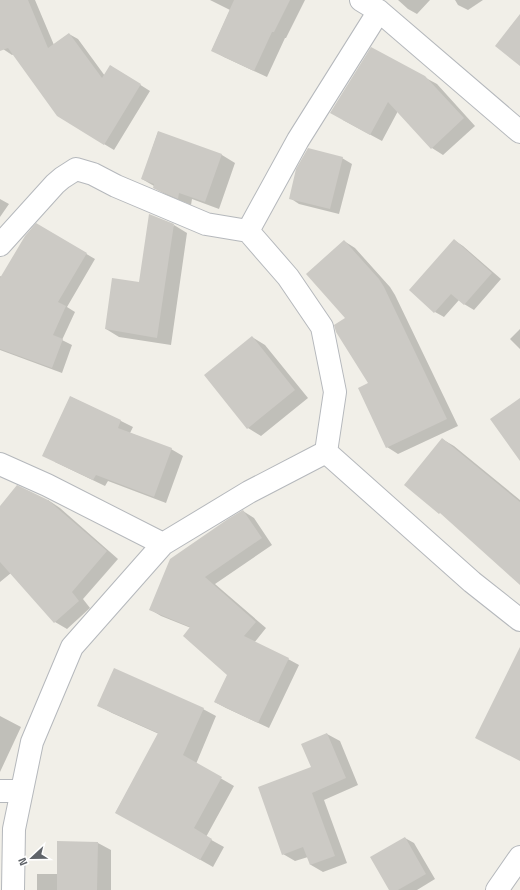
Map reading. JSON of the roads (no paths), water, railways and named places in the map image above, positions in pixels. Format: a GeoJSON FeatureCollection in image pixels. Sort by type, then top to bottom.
{"type":"FeatureCollection","features":[{"type":"Feature","properties":{"kind":"street"},"geometry":{"type":"LineString","coordinates":[[248,231],[370,5],[520,132]]}},
{"type":"Feature","properties":{"kind":"street"},"geometry":{"type":"LineString","coordinates":[[0,245],[55,184],[76,169],[93,174],[116,186],[206,224],[248,231],[288,277],[322,328],[335,392],[326,452]]}},
{"type":"Feature","properties":{"kind":"street"},"geometry":{"type":"LineString","coordinates":[[13,890],[14,829],[32,742],[72,647],[163,544],[249,492],[326,452]]}},
{"type":"Feature","properties":{"kind":"street"},"geometry":{"type":"LineString","coordinates":[[326,452],[472,582],[520,620]]}},
{"type":"Feature","properties":{"kind":"street"},"geometry":{"type":"LineString","coordinates":[[0,464],[47,485],[163,544]]}},
{"type":"Feature","properties":{"kind":"street"},"geometry":{"type":"LineString","coordinates":[[0,791],[21,791]]}},
{"type":"Feature","properties":{"kind":"street"},"geometry":{"type":"LineString","coordinates":[[497,890],[520,857]]}}]}
